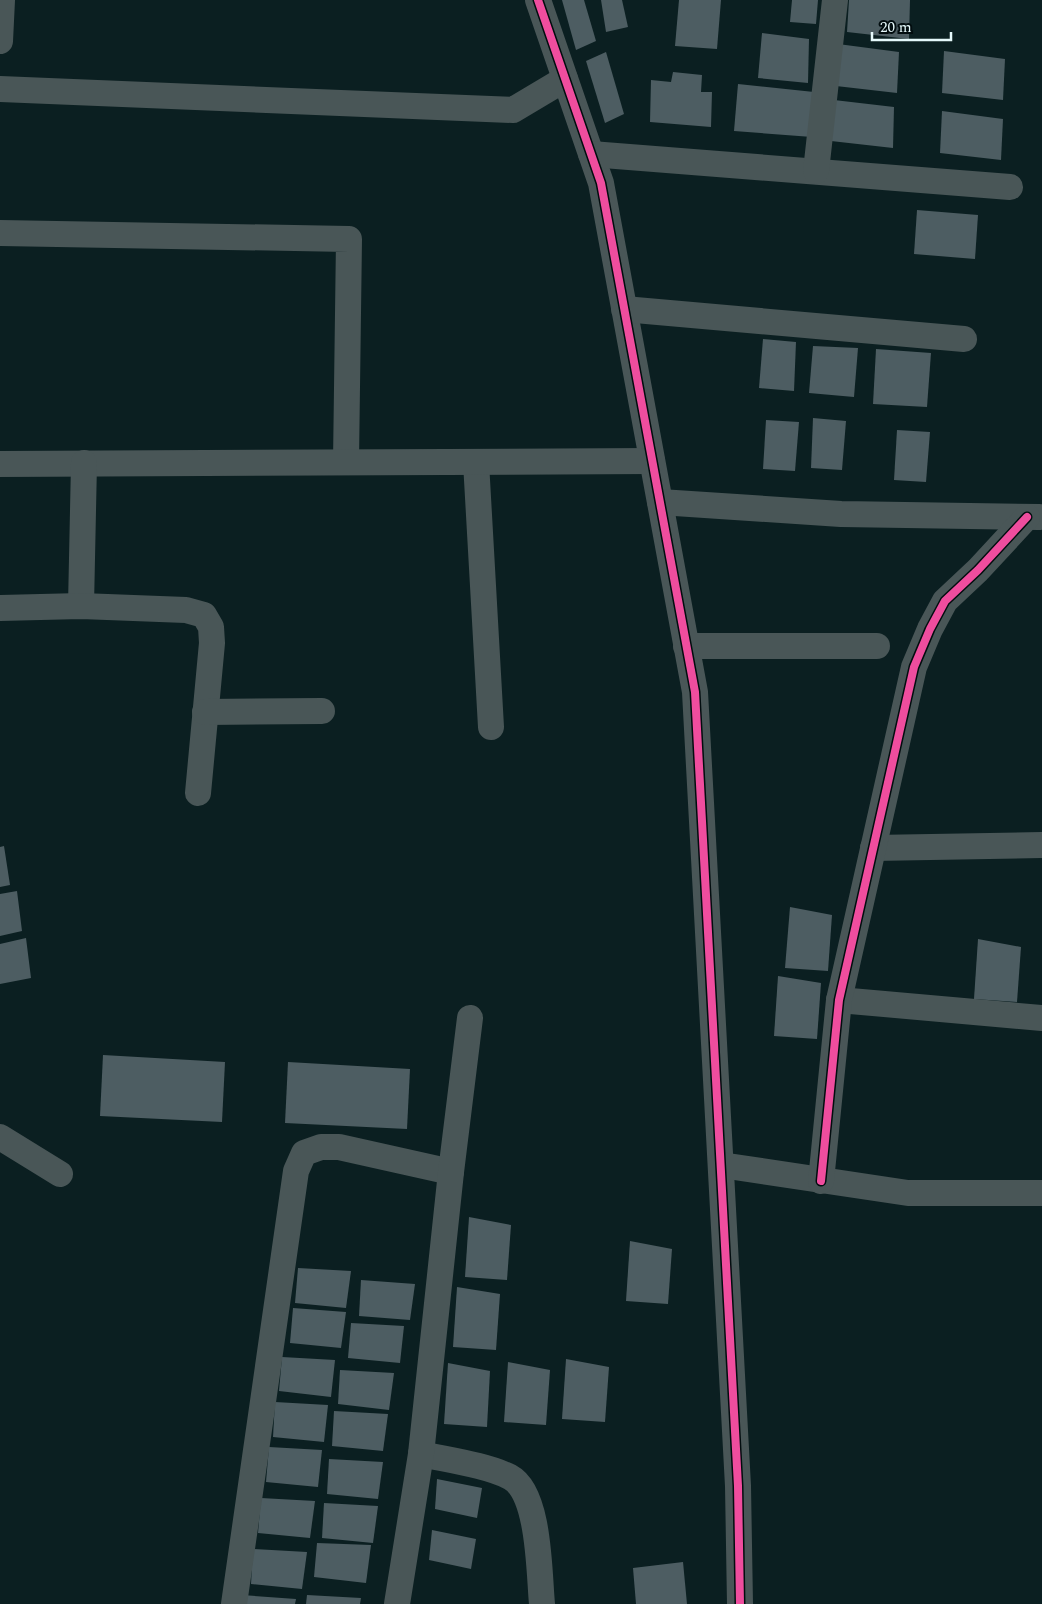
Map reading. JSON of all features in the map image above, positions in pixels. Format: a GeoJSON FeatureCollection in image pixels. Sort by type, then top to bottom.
{"type":"FeatureCollection","features":[{"type":"Feature","properties":{"kind":"street"},"geometry":{"type":"LineString","coordinates":[[0,41],[2,0]]}},
{"type":"Feature","properties":{"kind":"street"},"geometry":{"type":"LineString","coordinates":[[538,0],[601,183],[695,692],[738,1486],[740,1604]]}},
{"type":"Feature","properties":{"kind":"street"},"geometry":{"type":"LineString","coordinates":[[816,171],[835,0]]}},
{"type":"Feature","properties":{"kind":"street"},"geometry":{"type":"LineString","coordinates":[[0,89],[512,110],[566,79]]}},
{"type":"Feature","properties":{"kind":"street"},"geometry":{"type":"LineString","coordinates":[[591,154],[1010,187]]}},
{"type":"Feature","properties":{"kind":"street"},"geometry":{"type":"LineString","coordinates":[[0,233],[348,239],[346,462]]}},
{"type":"Feature","properties":{"kind":"street"},"geometry":{"type":"LineString","coordinates":[[624,309],[964,339]]}},
{"type":"Feature","properties":{"kind":"street"},"geometry":{"type":"LineString","coordinates":[[0,464],[652,461]]}},
{"type":"Feature","properties":{"kind":"street"},"geometry":{"type":"LineString","coordinates":[[476,462],[491,727]]}},
{"type":"Feature","properties":{"kind":"street"},"geometry":{"type":"LineString","coordinates":[[81,606],[84,463]]}},
{"type":"Feature","properties":{"kind":"street"},"geometry":{"type":"LineString","coordinates":[[660,502],[841,514],[1034,517]]}},
{"type":"Feature","properties":{"kind":"street"},"geometry":{"type":"LineString","coordinates":[[821,1181],[839,1000],[914,667],[930,629],[945,601],[1034,517]]}},
{"type":"Feature","properties":{"kind":"street"},"geometry":{"type":"LineString","coordinates":[[0,608],[81,606],[186,610],[204,615],[211,627],[212,642],[198,793]]}},
{"type":"Feature","properties":{"kind":"street"},"geometry":{"type":"LineString","coordinates":[[686,646],[877,646]]}},
{"type":"Feature","properties":{"kind":"street"},"geometry":{"type":"LineString","coordinates":[[205,712],[322,711]]}},
{"type":"Feature","properties":{"kind":"street"},"geometry":{"type":"LineString","coordinates":[[873,848],[1042,845]]}},
{"type":"Feature","properties":{"kind":"street"},"geometry":{"type":"LineString","coordinates":[[839,1000],[1042,1018]]}},
{"type":"Feature","properties":{"kind":"street"},"geometry":{"type":"LineString","coordinates":[[397,1604],[421,1454],[451,1172],[470,1018]]}},
{"type":"Feature","properties":{"kind":"street"},"geometry":{"type":"LineString","coordinates":[[0,1137],[60,1174]]}},
{"type":"Feature","properties":{"kind":"street"},"geometry":{"type":"LineString","coordinates":[[234,1604],[296,1171],[304,1154],[321,1148],[339,1147],[451,1172]]}},
{"type":"Feature","properties":{"kind":"street"},"geometry":{"type":"LineString","coordinates":[[721,1165],[908,1193],[1042,1193]]}},
{"type":"Feature","properties":{"kind":"street"},"geometry":{"type":"LineString","coordinates":[[421,1454],[492,1470],[512,1478],[527,1495],[536,1534],[542,1604]]}},
{"type":"Feature","properties":{"kind":"building"},"geometry":{"type":"Polygon","coordinates":[[[562,0],[584,0],[596,41],[576,50],[562,0]]]}},
{"type":"Feature","properties":{"kind":"building"},"geometry":{"type":"Polygon","coordinates":[[[601,0],[622,0],[628,27],[606,32],[601,0]]]}},
{"type":"Feature","properties":{"kind":"building"},"geometry":{"type":"Polygon","coordinates":[[[679,0],[721,0],[717,49],[675,46],[679,0]]]}},
{"type":"Feature","properties":{"kind":"building"},"geometry":{"type":"Polygon","coordinates":[[[792,0],[818,0],[816,24],[790,22],[792,0]]]}},
{"type":"Feature","properties":{"kind":"building"},"geometry":{"type":"Polygon","coordinates":[[[849,0],[910,0],[909,39],[847,32],[849,0]]]}},
{"type":"Feature","properties":{"kind":"building"},"geometry":{"type":"Polygon","coordinates":[[[762,33],[809,39],[808,83],[758,78],[762,33]]]}},
{"type":"Feature","properties":{"kind":"building"},"geometry":{"type":"Polygon","coordinates":[[[838,44],[899,52],[897,93],[836,86],[838,44]]]}},
{"type":"Feature","properties":{"kind":"building"},"geometry":{"type":"Polygon","coordinates":[[[944,51],[1005,59],[1003,100],[942,93],[944,51]]]}},
{"type":"Feature","properties":{"kind":"building"},"geometry":{"type":"Polygon","coordinates":[[[606,52],[624,114],[605,123],[586,61],[606,52]]]}},
{"type":"Feature","properties":{"kind":"building"},"geometry":{"type":"Polygon","coordinates":[[[673,72],[702,75],[701,92],[712,92],[711,127],[650,122],[651,80],[671,82],[673,72]]]}},
{"type":"Feature","properties":{"kind":"building"},"geometry":{"type":"Polygon","coordinates":[[[738,84],[814,92],[812,137],[734,131],[738,84]]]}},
{"type":"Feature","properties":{"kind":"building"},"geometry":{"type":"Polygon","coordinates":[[[834,100],[894,107],[893,148],[831,141],[834,100]]]}},
{"type":"Feature","properties":{"kind":"building"},"geometry":{"type":"Polygon","coordinates":[[[942,111],[1003,119],[1001,160],[940,153],[942,111]]]}},
{"type":"Feature","properties":{"kind":"building"},"geometry":{"type":"Polygon","coordinates":[[[917,210],[978,215],[975,259],[914,254],[917,210]]]}},
{"type":"Feature","properties":{"kind":"building"},"geometry":{"type":"Polygon","coordinates":[[[763,339],[796,342],[794,391],[759,388],[763,339]]]}},
{"type":"Feature","properties":{"kind":"building"},"geometry":{"type":"Polygon","coordinates":[[[813,346],[858,348],[854,397],[809,393],[813,346]]]}},
{"type":"Feature","properties":{"kind":"building"},"geometry":{"type":"Polygon","coordinates":[[[876,349],[931,353],[927,407],[873,404],[876,349]]]}},
{"type":"Feature","properties":{"kind":"building"},"geometry":{"type":"Polygon","coordinates":[[[813,418],[846,421],[842,470],[811,468],[813,418]]]}},
{"type":"Feature","properties":{"kind":"building"},"geometry":{"type":"Polygon","coordinates":[[[766,420],[799,422],[795,471],[763,469],[766,420]]]}},
{"type":"Feature","properties":{"kind":"building"},"geometry":{"type":"Polygon","coordinates":[[[897,430],[930,432],[926,482],[894,480],[897,430]]]}},
{"type":"Feature","properties":{"kind":"building"},"geometry":{"type":"Polygon","coordinates":[[[4,846],[10,885],[0,887],[0,847],[4,846]]]}},
{"type":"Feature","properties":{"kind":"building"},"geometry":{"type":"Polygon","coordinates":[[[17,891],[22,931],[0,936],[0,894],[17,891]]]}},
{"type":"Feature","properties":{"kind":"building"},"geometry":{"type":"Polygon","coordinates":[[[790,907],[832,915],[828,971],[785,968],[790,907]]]}},
{"type":"Feature","properties":{"kind":"building"},"geometry":{"type":"Polygon","coordinates":[[[26,938],[31,978],[0,984],[0,944],[26,938]]]}},
{"type":"Feature","properties":{"kind":"building"},"geometry":{"type":"Polygon","coordinates":[[[978,939],[1021,947],[1017,1002],[974,999],[978,939]]]}},
{"type":"Feature","properties":{"kind":"building"},"geometry":{"type":"Polygon","coordinates":[[[778,976],[821,983],[817,1039],[774,1036],[778,976]]]}},
{"type":"Feature","properties":{"kind":"building"},"geometry":{"type":"Polygon","coordinates":[[[103,1055],[225,1062],[222,1122],[100,1116],[103,1055]]]}},
{"type":"Feature","properties":{"kind":"building"},"geometry":{"type":"Polygon","coordinates":[[[288,1062],[410,1069],[407,1129],[285,1123],[288,1062]]]}},
{"type":"Feature","properties":{"kind":"building"},"geometry":{"type":"Polygon","coordinates":[[[469,1217],[511,1225],[507,1280],[465,1277],[469,1217]]]}},
{"type":"Feature","properties":{"kind":"building"},"geometry":{"type":"Polygon","coordinates":[[[630,1241],[672,1249],[668,1304],[626,1301],[630,1241]]]}},
{"type":"Feature","properties":{"kind":"building"},"geometry":{"type":"Polygon","coordinates":[[[298,1268],[351,1271],[346,1308],[295,1303],[298,1268]]]}},
{"type":"Feature","properties":{"kind":"building"},"geometry":{"type":"Polygon","coordinates":[[[361,1280],[415,1284],[410,1320],[359,1316],[361,1280]]]}},
{"type":"Feature","properties":{"kind":"building"},"geometry":{"type":"Polygon","coordinates":[[[457,1287],[500,1294],[496,1350],[453,1347],[457,1287]]]}},
{"type":"Feature","properties":{"kind":"building"},"geometry":{"type":"Polygon","coordinates":[[[293,1308],[346,1312],[341,1348],[290,1343],[293,1308]]]}},
{"type":"Feature","properties":{"kind":"building"},"geometry":{"type":"Polygon","coordinates":[[[351,1323],[404,1326],[400,1363],[348,1358],[351,1323]]]}},
{"type":"Feature","properties":{"kind":"building"},"geometry":{"type":"Polygon","coordinates":[[[282,1357],[335,1360],[331,1397],[279,1391],[282,1357]]]}},
{"type":"Feature","properties":{"kind":"building"},"geometry":{"type":"Polygon","coordinates":[[[566,1359],[609,1367],[605,1422],[562,1419],[566,1359]]]}},
{"type":"Feature","properties":{"kind":"building"},"geometry":{"type":"Polygon","coordinates":[[[508,1362],[550,1370],[546,1425],[504,1422],[508,1362]]]}},
{"type":"Feature","properties":{"kind":"building"},"geometry":{"type":"Polygon","coordinates":[[[448,1363],[490,1371],[487,1427],[444,1424],[448,1363]]]}},
{"type":"Feature","properties":{"kind":"building"},"geometry":{"type":"Polygon","coordinates":[[[340,1370],[394,1373],[389,1410],[338,1404],[340,1370]]]}},
{"type":"Feature","properties":{"kind":"building"},"geometry":{"type":"Polygon","coordinates":[[[275,1402],[328,1405],[324,1442],[273,1437],[275,1402]]]}},
{"type":"Feature","properties":{"kind":"building"},"geometry":{"type":"Polygon","coordinates":[[[334,1411],[388,1414],[383,1451],[332,1446],[334,1411]]]}},
{"type":"Feature","properties":{"kind":"building"},"geometry":{"type":"Polygon","coordinates":[[[269,1447],[322,1450],[318,1487],[266,1482],[269,1447]]]}},
{"type":"Feature","properties":{"kind":"building"},"geometry":{"type":"Polygon","coordinates":[[[329,1459],[383,1462],[378,1499],[327,1494],[329,1459]]]}},
{"type":"Feature","properties":{"kind":"building"},"geometry":{"type":"Polygon","coordinates":[[[437,1479],[482,1488],[477,1518],[435,1509],[437,1479]]]}},
{"type":"Feature","properties":{"kind":"building"},"geometry":{"type":"Polygon","coordinates":[[[261,1498],[315,1501],[310,1538],[258,1533],[261,1498]]]}},
{"type":"Feature","properties":{"kind":"building"},"geometry":{"type":"Polygon","coordinates":[[[324,1503],[378,1506],[373,1543],[322,1538],[324,1503]]]}},
{"type":"Feature","properties":{"kind":"building"},"geometry":{"type":"Polygon","coordinates":[[[432,1530],[476,1539],[471,1569],[429,1560],[432,1530]]]}},
{"type":"Feature","properties":{"kind":"building"},"geometry":{"type":"Polygon","coordinates":[[[317,1543],[371,1545],[366,1583],[314,1577],[317,1543]]]}},
{"type":"Feature","properties":{"kind":"building"},"geometry":{"type":"Polygon","coordinates":[[[253,1549],[307,1552],[302,1589],[251,1584],[253,1549]]]}},
{"type":"Feature","properties":{"kind":"building"},"geometry":{"type":"Polygon","coordinates":[[[683,1562],[687,1604],[636,1604],[633,1568],[683,1562]]]}},
{"type":"Feature","properties":{"kind":"building"},"geometry":{"type":"Polygon","coordinates":[[[242,1595],[296,1599],[295,1604],[242,1604],[242,1595]]]}},
{"type":"Feature","properties":{"kind":"building"},"geometry":{"type":"Polygon","coordinates":[[[307,1595],[361,1598],[360,1604],[306,1604],[307,1595]]]}},
{"type":"Feature","properties":{"kind":"cycle path"},"geometry":{"type":"LineString","coordinates":[[538,0],[601,183],[695,692],[738,1486],[740,1604]]}},
{"type":"Feature","properties":{"kind":"cycle path"},"geometry":{"type":"LineString","coordinates":[[821,1181],[839,1000],[914,667],[930,629],[945,601],[978,570],[1027,517]]}}]}
